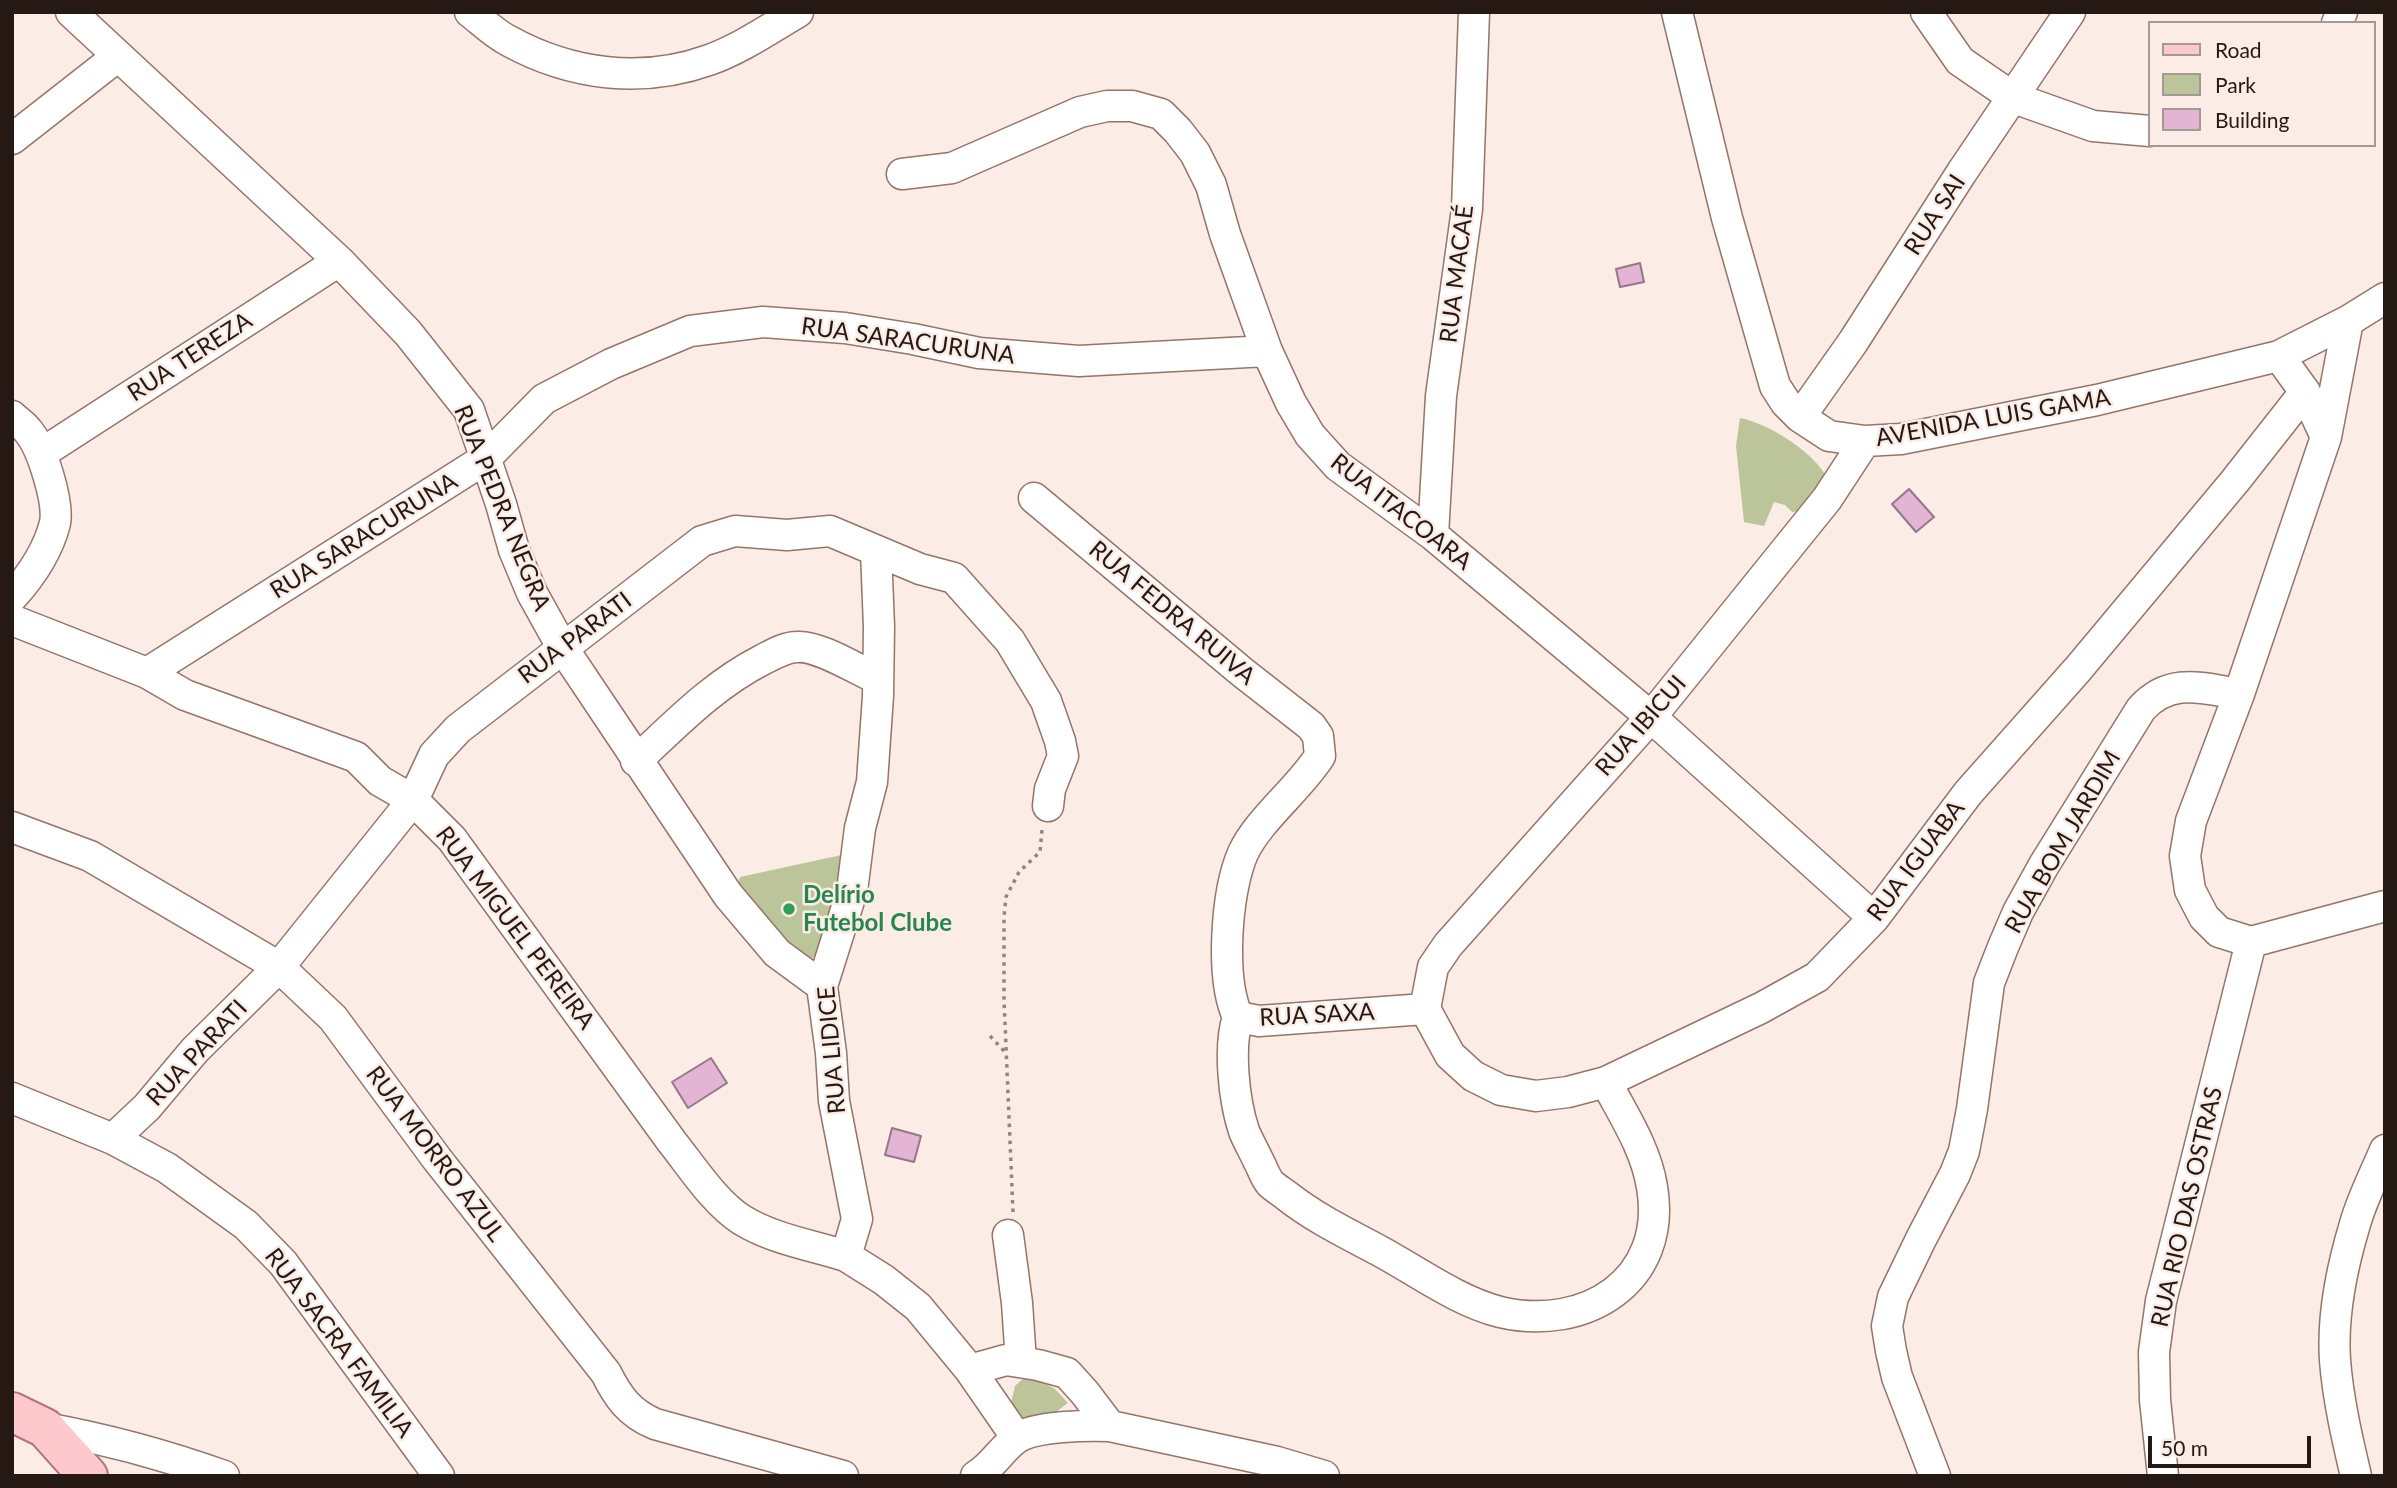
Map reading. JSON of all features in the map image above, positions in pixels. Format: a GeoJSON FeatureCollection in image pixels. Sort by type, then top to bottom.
{"type":"FeatureCollection","features":[{"type":"Feature","properties":{"kind":"main road"},"geometry":{"type":"LineString","coordinates":[[29,1420],[88,1476]]}},
{"type":"Feature","properties":{"kind":"street","name":"RUA PEDRA NEGRA"},"geometry":{"type":"LineString","coordinates":[[71,12],[339,261],[408,333],[468,410],[513,550],[532,593],[562,647],[728,895],[777,953],[822,986]]}},
{"type":"Feature","properties":{"kind":"street"},"geometry":{"type":"LineString","coordinates":[[470,12],[506,40],[547,60],[588,71],[630,75],[672,71],[711,60],[798,12]]}},
{"type":"Feature","properties":{"kind":"street","name":"RUA MACAÉ"},"geometry":{"type":"LineString","coordinates":[[1433,535],[1441,396],[1467,209],[1474,12]]}},
{"type":"Feature","properties":{"kind":"street","name":"AVENIDA LUIS GAMA"},"geometry":{"type":"LineString","coordinates":[[1677,12],[1727,218],[1775,386],[1786,403],[1800,416],[1829,436],[1865,441],[1901,439],[2097,400],[2278,356],[2348,321],[2385,298]]}},
{"type":"Feature","properties":{"kind":"street"},"geometry":{"type":"LineString","coordinates":[[1926,12],[1960,61],[2014,99],[2092,126],[2148,131]]}},
{"type":"Feature","properties":{"kind":"street","name":"RUA SAI"},"geometry":{"type":"LineString","coordinates":[[1800,416],[1853,342],[1962,172],[2014,99],[2070,12]]}},
{"type":"Feature","properties":{"kind":"street"},"geometry":{"type":"LineString","coordinates":[[12,139],[118,56]]}},
{"type":"Feature","properties":{"kind":"street","name":"RUA ITACOARA"},"geometry":{"type":"LineString","coordinates":[[902,174],[952,169],[1080,112],[1107,106],[1132,106],[1161,114],[1195,153],[1211,185],[1225,234],[1267,351],[1310,435],[1338,466],[1433,535],[1651,718],[1874,918]]}},
{"type":"Feature","properties":{"kind":"street","name":"RUA TEREZA"},"geometry":{"type":"LineString","coordinates":[[42,453],[339,261]]}},
{"type":"Feature","properties":{"kind":"street"},"geometry":{"type":"LineString","coordinates":[[2348,321],[2326,437],[2239,694],[2191,821],[2185,856],[2190,890],[2204,917],[2219,932],[2251,942],[2385,906]]}},
{"type":"Feature","properties":{"kind":"street","name":"RUA SARACURUNA"},"geometry":{"type":"LineString","coordinates":[[147,673],[485,459],[544,399],[611,364],[690,331],[763,323],[845,328],[979,353],[1079,361],[1267,351]]}},
{"type":"Feature","properties":{"kind":"street"},"geometry":{"type":"LineString","coordinates":[[2278,356],[2305,392],[2326,437]]}},
{"type":"Feature","properties":{"kind":"street","name":"RUA IGUABA"},"geometry":{"type":"LineString","coordinates":[[1425,1009],[1450,1055],[1473,1076],[1501,1090],[1536,1096],[1568,1092],[1606,1082],[1761,1009],[1817,977],[1874,918],[1968,793],[2078,669],[2235,481],[2305,392]]}},
{"type":"Feature","properties":{"kind":"street"},"geometry":{"type":"LineString","coordinates":[[12,416],[28,430],[42,453],[52,490],[55,521],[35,570],[12,597]]}},
{"type":"Feature","properties":{"kind":"street","name":"RUA IBICUI"},"geometry":{"type":"LineString","coordinates":[[1425,1009],[1433,967],[1448,945],[1651,718],[1826,499],[1865,441]]}},
{"type":"Feature","properties":{"kind":"street","name":"RUA FEDRA RUIVA"},"geometry":{"type":"LineString","coordinates":[[1034,498],[1242,672],[1311,726]]}},
{"type":"Feature","properties":{"kind":"street","name":"RUA PARATI"},"geometry":{"type":"LineString","coordinates":[[113,1139],[147,1107],[195,1051],[279,967],[413,800],[433,755],[443,743],[562,647],[702,541],[735,531],[787,534],[830,531],[920,569],[954,578],[1010,640],[1046,701],[1063,755],[1050,789],[1048,806]]}},
{"type":"Feature","properties":{"kind":"street","name":"RUA LIDICE"},"geometry":{"type":"LineString","coordinates":[[846,1256],[857,1219],[834,1101],[822,986],[852,891],[860,828],[872,782],[879,627],[876,551]]}},
{"type":"Feature","properties":{"kind":"street","name":"RUA MIGUEL PEREIRA"},"geometry":{"type":"LineString","coordinates":[[12,620],[147,673],[185,695],[356,757],[380,781],[413,800],[452,839],[709,1189],[740,1219],[776,1236],[846,1256]]}},
{"type":"Feature","properties":{"kind":"street"},"geometry":{"type":"LineString","coordinates":[[636,761],[720,685],[776,653],[798,646],[830,655],[876,678]]}},
{"type":"Feature","properties":{"kind":"street","name":"RUA BOM JARDIM"},"geometry":{"type":"LineString","coordinates":[[1935,1476],[1897,1377],[1887,1326],[1894,1297],[1964,1151],[1989,983],[2018,912],[2044,865],[2141,709],[2152,696],[2190,687],[2239,694]]}},
{"type":"Feature","properties":{"kind":"street","name":"RUA SAXA"},"geometry":{"type":"LineString","coordinates":[[1311,726],[1318,736],[1320,756],[1262,825],[1244,852],[1238,871],[1228,925],[1226,964],[1231,1002],[1238,1017],[1259,1021],[1425,1009]]}},
{"type":"Feature","properties":{"kind":"street","name":"RUA MORRO AZUL"},"geometry":{"type":"LineString","coordinates":[[12,827],[89,856],[279,967],[333,1018],[437,1159],[606,1373],[615,1392],[628,1408],[655,1424],[843,1476]]}},
{"type":"Feature","properties":{"kind":"street","name":"RUA RIO DAS OSTRAS"},"geometry":{"type":"LineString","coordinates":[[2162,1476],[2154,1376],[2154,1352],[2161,1301],[2251,942]]}},
{"type":"Feature","properties":{"kind":"street"},"geometry":{"type":"LineString","coordinates":[[1238,1017],[1233,1052],[1234,1080],[1244,1131],[1269,1182],[1312,1215],[1467,1300],[1501,1312],[1544,1315],[1584,1308],[1611,1297],[1630,1280],[1653,1237],[1655,1211],[1647,1166],[1640,1145],[1606,1082]]}},
{"type":"Feature","properties":{"kind":"street","name":"RUA SACRA FAMILIA"},"geometry":{"type":"LineString","coordinates":[[12,1098],[113,1139],[167,1168],[246,1225],[283,1263],[329,1322],[439,1476]]}},
{"type":"Feature","properties":{"kind":"street"},"geometry":{"type":"LineString","coordinates":[[2356,1476],[2347,1440],[2335,1360],[2336,1319],[2344,1266],[2356,1221],[2385,1150]]}},
{"type":"Feature","properties":{"kind":"street"},"geometry":{"type":"LineString","coordinates":[[1008,1235],[1021,1362]]}},
{"type":"Feature","properties":{"kind":"street"},"geometry":{"type":"LineString","coordinates":[[846,1256],[884,1280],[918,1307],[1025,1434]]}},
{"type":"Feature","properties":{"kind":"street"},"geometry":{"type":"LineString","coordinates":[[970,1370],[1006,1360],[1067,1373],[1110,1426]]}},
{"type":"Feature","properties":{"kind":"street"},"geometry":{"type":"LineString","coordinates":[[29,1420],[102,1438],[224,1476]]}},
{"type":"Feature","properties":{"kind":"street"},"geometry":{"type":"LineString","coordinates":[[976,1476],[1025,1434],[1090,1425],[1110,1426],[1277,1462],[1324,1476]]}},
{"type":"Feature","properties":{"kind":"path"},"geometry":{"type":"LineString","coordinates":[[1008,1235],[1013,1201],[1004,999],[1004,917],[1006,897],[1019,872],[1040,852],[1048,806]]}},
{"type":"Feature","properties":{"kind":"path"},"geometry":{"type":"LineString","coordinates":[[990,1036],[1007,1055]]}},
{"type":"Feature","properties":{"kind":"green space"},"geometry":{"type":"Polygon","coordinates":[[[1740,418],[1787,439],[1809,456],[1825,474],[1817,498],[1804,511],[1792,512],[1785,505],[1774,502],[1764,526],[1744,522],[1736,446],[1740,418]]]}},
{"type":"Feature","properties":{"kind":"green space"},"geometry":{"type":"Polygon","coordinates":[[[846,854],[824,948],[810,960],[775,930],[737,888],[740,877],[846,854]]]}},
{"type":"Feature","properties":{"kind":"green space"},"geometry":{"type":"Polygon","coordinates":[[[1028,1374],[1055,1389],[1068,1403],[1049,1417],[1023,1420],[1010,1407],[1015,1386],[1028,1374]]]}},
{"type":"Feature","properties":{"kind":"building"},"geometry":{"type":"Polygon","coordinates":[[[1640,263],[1644,282],[1620,287],[1616,269],[1640,263]]]}},
{"type":"Feature","properties":{"kind":"building"},"geometry":{"type":"Polygon","coordinates":[[[1909,489],[1934,517],[1916,532],[1892,504],[1909,489]]]}},
{"type":"Feature","properties":{"kind":"building"},"geometry":{"type":"Polygon","coordinates":[[[711,1058],[727,1083],[688,1108],[672,1082],[711,1058]]]}},
{"type":"Feature","properties":{"kind":"building"},"geometry":{"type":"Polygon","coordinates":[[[892,1128],[921,1136],[914,1162],[885,1155],[892,1128]]]}},
{"type":"Feature","properties":{"kind":"place","name":"Delírio Futebol Clube"},"geometry":{"type":"Point","coordinates":[789,909]}}]}
